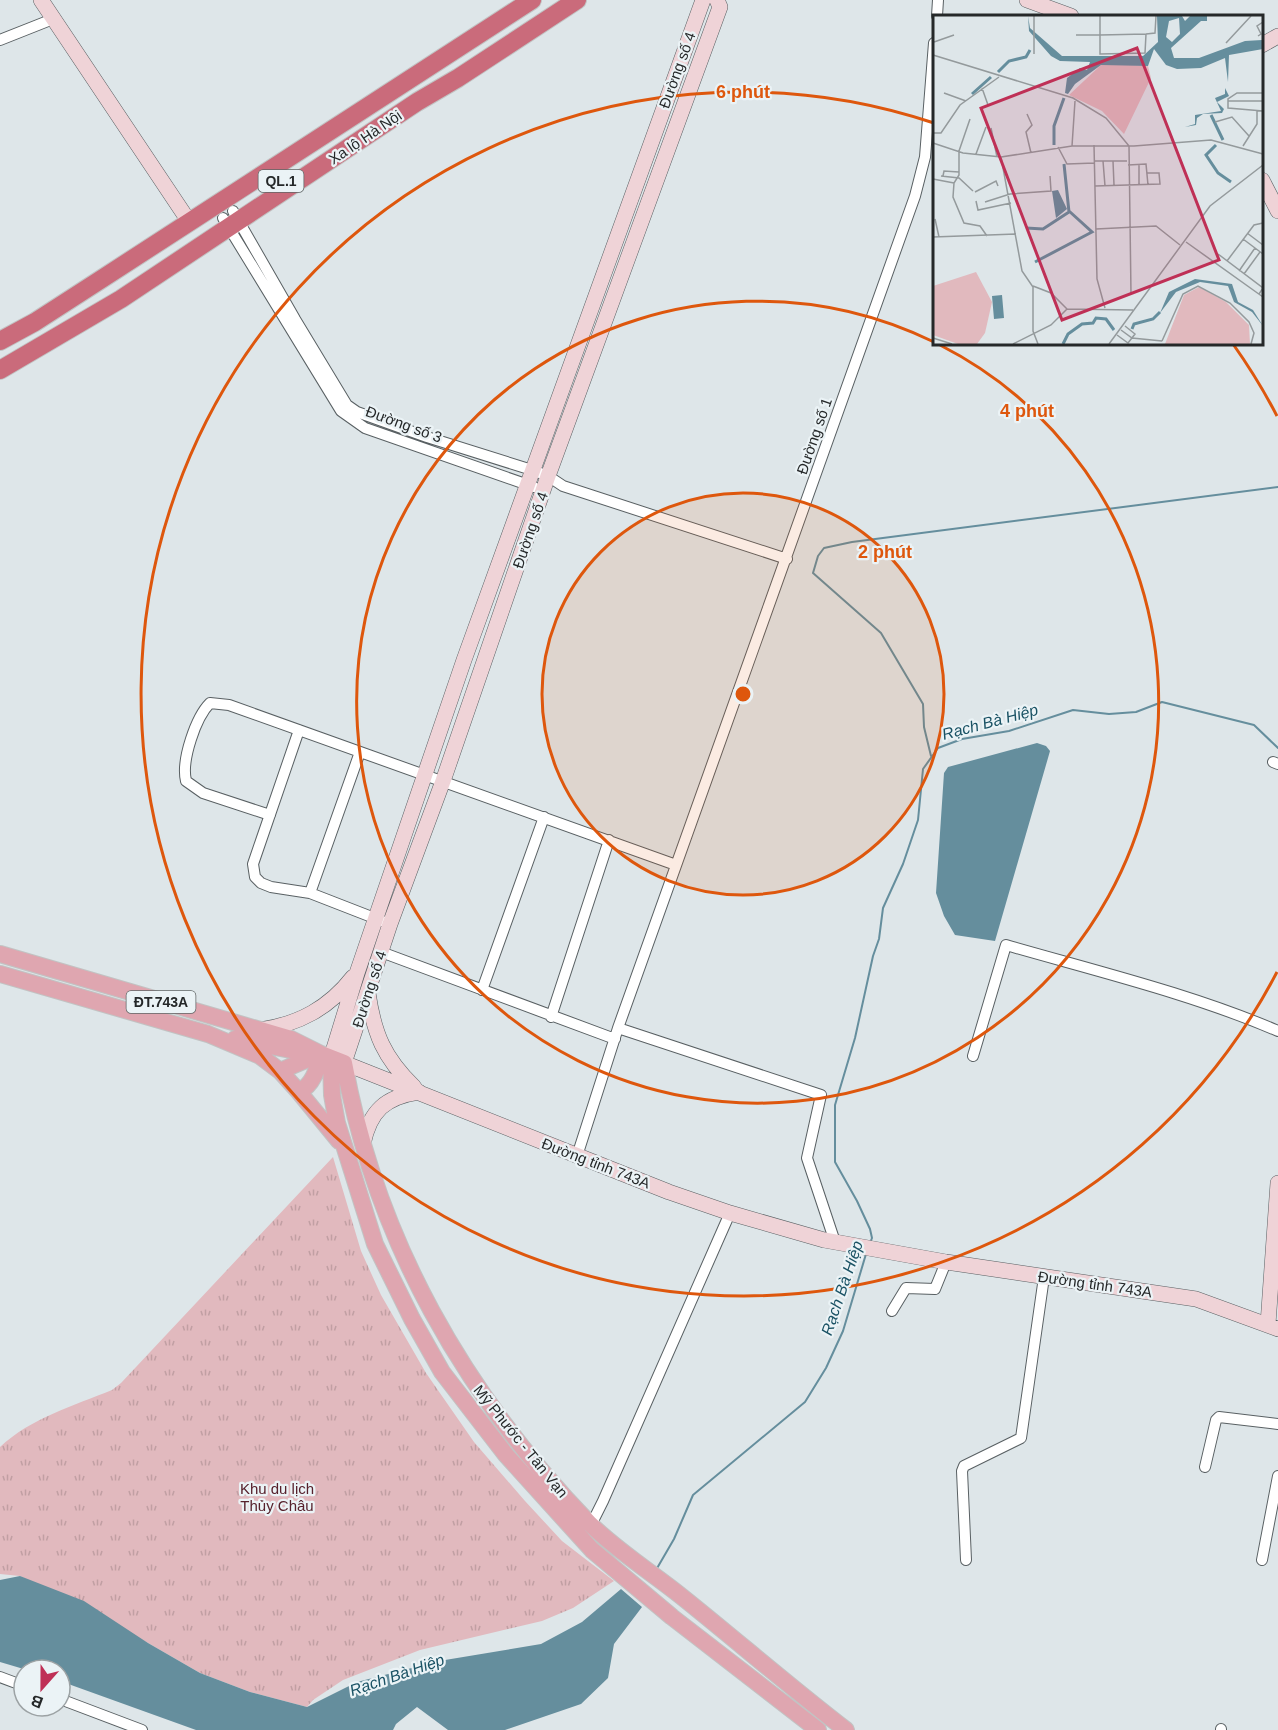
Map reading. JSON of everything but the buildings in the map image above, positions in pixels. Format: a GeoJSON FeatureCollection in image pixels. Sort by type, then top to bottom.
{"type":"FeatureCollection","features":[{"type":"Feature","properties":{"kind":"highway","name":"Xa lộ Hà Nội"},"geometry":{"type":"LineString","coordinates":[[187,220],[517,0]]}},
{"type":"Feature","properties":{"kind":"highway","name":"Xa lộ Hà Nội"},"geometry":{"type":"LineString","coordinates":[[0,341],[35,322],[144,252],[148,242],[153,238],[187,220],[532,0]]}},
{"type":"Feature","properties":{"kind":"highway","name":"Xa lộ Hà Nội"},"geometry":{"type":"LineString","coordinates":[[0,370],[121,299],[230,219],[561,0]]}},
{"type":"Feature","properties":{"kind":"highway","name":"Xa lộ Hà Nội"},"geometry":{"type":"LineString","coordinates":[[0,360],[230,219],[577,0]]}},
{"type":"Feature","properties":{"kind":"highway","name":"Xa lộ Hà Nội"},"geometry":{"type":"LineString","coordinates":[[0,333],[73,291],[91,286]]}},
{"type":"Feature","properties":{"kind":"main road","name":"ĐT.743A"},"geometry":{"type":"LineString","coordinates":[[0,954],[291,1039],[332,1058]]}},
{"type":"Feature","properties":{"kind":"main road","name":"Mỹ Phước - Tân Vạn"},"geometry":{"type":"LineString","coordinates":[[0,974],[208,1034],[260,1056],[280,1071],[343,1146]]}},
{"type":"Feature","properties":{"kind":"main road","name":"Đường tỉnh 743A"},"geometry":{"type":"LineString","coordinates":[[208,1034],[246,1040],[263,1048],[296,1056],[332,1058]]}},
{"type":"Feature","properties":{"kind":"main road"},"geometry":{"type":"LineString","coordinates":[[280,1071],[332,1058]]}},
{"type":"Feature","properties":{"kind":"main road"},"geometry":{"type":"LineString","coordinates":[[299,1092],[307,1088],[332,1058]]}},
{"type":"Feature","properties":{"kind":"main road","name":"Mỹ Phước - Tân Vạn"},"geometry":{"type":"LineString","coordinates":[[332,1058],[378,1193],[402,1252],[429,1309],[463,1367],[503,1423],[591,1524],[846,1730]]}},
{"type":"Feature","properties":{"kind":"main road","name":"Mỹ Phước - Tân Vạn"},"geometry":{"type":"LineString","coordinates":[[332,1058],[334,1108],[343,1146],[375,1244],[412,1319],[442,1372],[506,1455],[584,1542],[672,1617],[818,1730]]}},
{"type":"Feature","properties":{"kind":"main road"},"geometry":{"type":"LineString","coordinates":[[431,1353],[449,1343]]}},
{"type":"Feature","properties":{"kind":"street"},"geometry":{"type":"LineString","coordinates":[[40,0],[187,220]]}},
{"type":"Feature","properties":{"kind":"street","name":"Đường số 4"},"geometry":{"type":"LineString","coordinates":[[332,1058],[357,973],[425,775],[532,470],[703,0]]}},
{"type":"Feature","properties":{"kind":"street","name":"Đường số 4"},"geometry":{"type":"LineString","coordinates":[[332,1058],[368,991],[546,483],[720,7],[717,0]]}},
{"type":"Feature","properties":{"kind":"street"},"geometry":{"type":"LineString","coordinates":[[937,15],[938,0]]}},
{"type":"Feature","properties":{"kind":"street"},"geometry":{"type":"LineString","coordinates":[[1027,0],[1068,15]]}},
{"type":"Feature","properties":{"kind":"street"},"geometry":{"type":"LineString","coordinates":[[0,40],[53,19]]}},
{"type":"Feature","properties":{"kind":"street"},"geometry":{"type":"LineString","coordinates":[[1263,44],[1278,36]]}},
{"type":"Feature","properties":{"kind":"street","name":"Đường số 1"},"geometry":{"type":"LineString","coordinates":[[577,1156],[616,1034],[915,196],[925,157],[933,56]]}},
{"type":"Feature","properties":{"kind":"street"},"geometry":{"type":"LineString","coordinates":[[1263,182],[1278,211]]}},
{"type":"Feature","properties":{"kind":"street","name":"Đường số 3"},"geometry":{"type":"LineString","coordinates":[[230,219],[341,411],[532,470],[546,483]]}},
{"type":"Feature","properties":{"kind":"street","name":"Đường số 3"},"geometry":{"type":"LineString","coordinates":[[355,416],[365,428],[527,485],[546,483],[563,486],[787,559]]}},
{"type":"Feature","properties":{"kind":"street"},"geometry":{"type":"LineString","coordinates":[[270,815],[203,794],[186,781],[184,763],[202,711],[210,703],[230,705],[676,865]]}},
{"type":"Feature","properties":{"kind":"street"},"geometry":{"type":"LineString","coordinates":[[300,730],[253,864],[255,877],[261,883],[272,887],[310,893],[390,924]]}},
{"type":"Feature","properties":{"kind":"street"},"geometry":{"type":"LineString","coordinates":[[310,893],[360,752]]}},
{"type":"Feature","properties":{"kind":"street"},"geometry":{"type":"LineString","coordinates":[[482,990],[544,817]]}},
{"type":"Feature","properties":{"kind":"street"},"geometry":{"type":"LineString","coordinates":[[551,1017],[609,840]]}},
{"type":"Feature","properties":{"kind":"street"},"geometry":{"type":"LineString","coordinates":[[973,1056],[1006,945],[1154,987],[1278,1031]]}},
{"type":"Feature","properties":{"kind":"street"},"geometry":{"type":"LineString","coordinates":[[381,952],[551,1017],[821,1095],[807,1158],[835,1242]]}},
{"type":"Feature","properties":{"kind":"street"},"geometry":{"type":"LineString","coordinates":[[260,1030],[281,1027],[315,1012],[337,995],[357,973]]}},
{"type":"Feature","properties":{"kind":"street"},"geometry":{"type":"LineString","coordinates":[[368,991],[372,1020],[387,1056],[401,1075],[419,1092]]}},
{"type":"Feature","properties":{"kind":"street","name":"Đường tỉnh 743A"},"geometry":{"type":"LineString","coordinates":[[332,1058],[577,1156],[730,1213],[835,1242],[908,1256],[1196,1299],[1273,1326]]}},
{"type":"Feature","properties":{"kind":"street"},"geometry":{"type":"LineString","coordinates":[[363,1144],[368,1124],[377,1111],[398,1096],[419,1092]]}},
{"type":"Feature","properties":{"kind":"street"},"geometry":{"type":"LineString","coordinates":[[1273,1326],[1278,1183]]}},
{"type":"Feature","properties":{"kind":"street"},"geometry":{"type":"LineString","coordinates":[[591,1524],[612,1482],[730,1213]]}},
{"type":"Feature","properties":{"kind":"street"},"geometry":{"type":"LineString","coordinates":[[935,1289],[946,1262]]}},
{"type":"Feature","properties":{"kind":"street"},"geometry":{"type":"LineString","coordinates":[[966,1560],[962,1471],[964,1466],[1021,1438],[1044,1276]]}},
{"type":"Feature","properties":{"kind":"street"},"geometry":{"type":"LineString","coordinates":[[892,1311],[906,1288],[948,1290]]}},
{"type":"Feature","properties":{"kind":"street"},"geometry":{"type":"LineString","coordinates":[[1205,1467],[1216,1420],[1219,1417],[1278,1424]]}},
{"type":"Feature","properties":{"kind":"street"},"geometry":{"type":"LineString","coordinates":[[1262,1560],[1278,1476]]}},
{"type":"Feature","properties":{"kind":"street"},"geometry":{"type":"LineString","coordinates":[[72,1704],[142,1730]]}},
{"type":"Feature","properties":{"kind":"green space","name":"Khu du lịch Thủy Châu"},"geometry":{"type":"Polygon","coordinates":[[[333,1157],[361,1251],[381,1295],[426,1373],[474,1442],[525,1501],[562,1541],[614,1581],[573,1608],[542,1621],[420,1650],[343,1680],[313,1700],[307,1707],[250,1692],[200,1673],[20,1576],[0,1574],[0,1447],[39,1420],[112,1390],[121,1383],[333,1157]]]}},
{"type":"Feature","properties":{"kind":"water"},"geometry":{"type":"Polygon","coordinates":[[[1037,743],[1046,746],[1050,751],[995,941],[955,935],[944,916],[936,893],[944,773],[948,767],[1037,743]]]}},
{"type":"Feature","properties":{"kind":"water"},"geometry":{"type":"Polygon","coordinates":[[[20,1576],[84,1601],[148,1643],[200,1673],[250,1692],[307,1707],[357,1682],[439,1661],[541,1644],[582,1622],[621,1589],[642,1607],[614,1644],[608,1678],[581,1704],[505,1730],[448,1730],[417,1707],[396,1724],[393,1730],[196,1730],[72,1685],[72,1658],[12,1658],[12,1666],[0,1662],[0,1580],[20,1576]]]}},
{"type":"Feature","properties":{"kind":"waterway"},"geometry":{"type":"LineString","coordinates":[[931,756],[924,727],[923,704],[881,633],[813,573],[818,556],[824,548],[852,542],[1278,487]]}},
{"type":"Feature","properties":{"kind":"waterway","name":"Rạch Bà Hiệp"},"geometry":{"type":"LineString","coordinates":[[870,1243],[872,1238],[870,1229],[835,1162],[835,1105],[855,1038],[873,956],[879,939],[883,908],[903,864],[918,820],[923,769],[938,748],[962,739],[1009,731],[1073,710],[1109,714],[1136,712],[1162,702],[1254,725],[1278,748]]}},
{"type":"Feature","properties":{"kind":"waterway","name":"Rạch Bà Hiệp"},"geometry":{"type":"LineString","coordinates":[[656,1570],[674,1539],[693,1495],[805,1402],[826,1368],[843,1331],[866,1254]]}}]}
